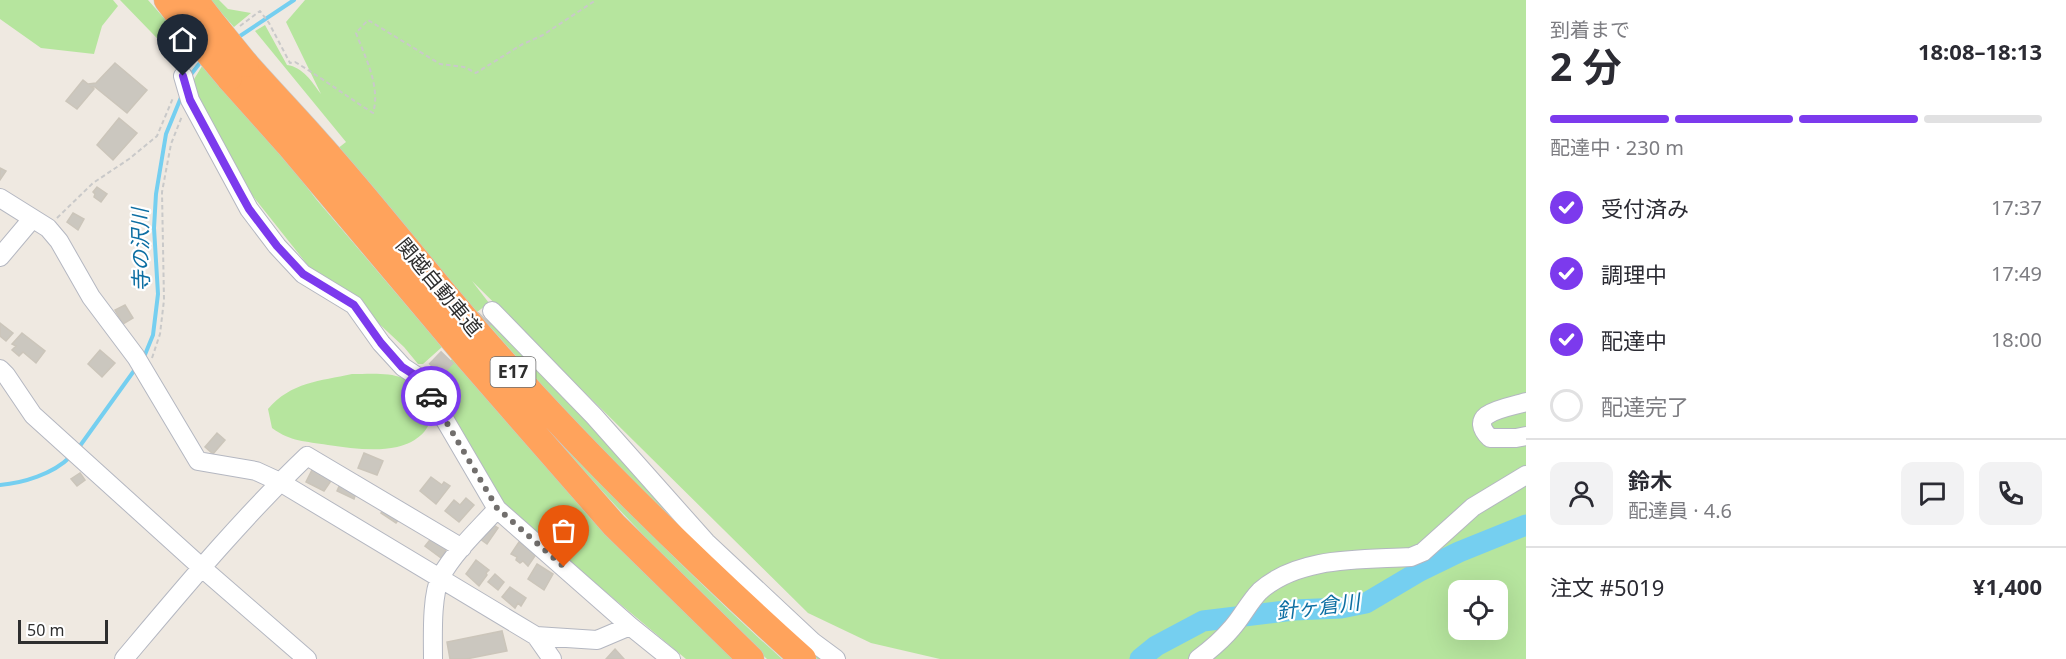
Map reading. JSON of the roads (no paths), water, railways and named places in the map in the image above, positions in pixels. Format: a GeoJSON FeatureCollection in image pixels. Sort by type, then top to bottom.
{"type":"FeatureCollection","features":[{"type":"Feature","properties":{"kind":"highway","name":"関越自動車道"},"geometry":{"type":"LineString","coordinates":[[167,0],[203,28],[237,71],[288,144],[469,359],[614,525],[751,659]]}},
{"type":"Feature","properties":{"kind":"highway","name":"関越自動車道"},"geometry":{"type":"LineString","coordinates":[[195,0],[203,28]]}},
{"type":"Feature","properties":{"kind":"highway","name":"関越自動車道"},"geometry":{"type":"LineString","coordinates":[[237,71],[317,142],[484,340],[561,423],[663,528],[803,659]]}},
{"type":"Feature","properties":{"kind":"street"},"geometry":{"type":"LineString","coordinates":[[186,88],[249,209],[277,246],[303,274],[354,305],[381,343],[402,367],[428,375],[497,508],[630,626],[671,659]]}},
{"type":"Feature","properties":{"kind":"street"},"geometry":{"type":"LineString","coordinates":[[0,198],[40,224],[59,241],[91,297],[141,365],[198,461],[256,471],[280,482],[536,636],[552,659]]}},
{"type":"Feature","properties":{"kind":"street"},"geometry":{"type":"LineString","coordinates":[[0,257],[40,224]]}},
{"type":"Feature","properties":{"kind":"street"},"geometry":{"type":"LineString","coordinates":[[492,311],[594,416],[706,542],[813,642],[836,659]]}},
{"type":"Feature","properties":{"kind":"street"},"geometry":{"type":"LineString","coordinates":[[0,369],[33,415],[307,659]]}},
{"type":"Feature","properties":{"kind":"street"},"geometry":{"type":"LineString","coordinates":[[1526,402],[1488,414],[1482,420],[1482,428],[1490,438],[1526,436]]}},
{"type":"Feature","properties":{"kind":"street"},"geometry":{"type":"LineString","coordinates":[[124,659],[201,567],[307,456],[462,548]]}},
{"type":"Feature","properties":{"kind":"street"},"geometry":{"type":"LineString","coordinates":[[1198,659],[1221,640],[1259,593],[1272,582],[1296,570],[1325,564],[1411,557],[1423,552],[1473,507],[1526,475]]}},
{"type":"Feature","properties":{"kind":"street"},"geometry":{"type":"LineString","coordinates":[[434,659],[432,618],[440,578],[462,548],[497,508]]}},
{"type":"Feature","properties":{"kind":"street"},"geometry":{"type":"LineString","coordinates":[[536,636],[597,640],[630,626]]}},
{"type":"Feature","properties":{"kind":"waterway","name":"寺の沢川"},"geometry":{"type":"LineString","coordinates":[[237,38],[294,0]]}},
{"type":"Feature","properties":{"kind":"waterway","name":"寺の沢川"},"geometry":{"type":"LineString","coordinates":[[189,77],[203,59]]}},
{"type":"Feature","properties":{"kind":"waterway","name":"寺の沢川"},"geometry":{"type":"LineString","coordinates":[[144,357],[153,335],[158,294],[154,228],[156,194],[166,134],[182,95]]}},
{"type":"Feature","properties":{"kind":"waterway","name":"寺の沢川"},"geometry":{"type":"LineString","coordinates":[[77,450],[136,368]]}},
{"type":"Feature","properties":{"kind":"waterway","name":"寺の沢川"},"geometry":{"type":"LineString","coordinates":[[0,485],[37,477],[70,457]]}},
{"type":"Feature","properties":{"kind":"waterway","name":"針ヶ倉川"},"geometry":{"type":"LineString","coordinates":[[1140,659],[1156,646],[1203,621],[1294,610],[1341,608],[1366,603],[1420,571],[1459,552],[1526,525]]}},
{"type":"Feature","properties":{"kind":"tunnel"},"geometry":{"type":"LineString","coordinates":[[435,370],[492,311]]}}]}
